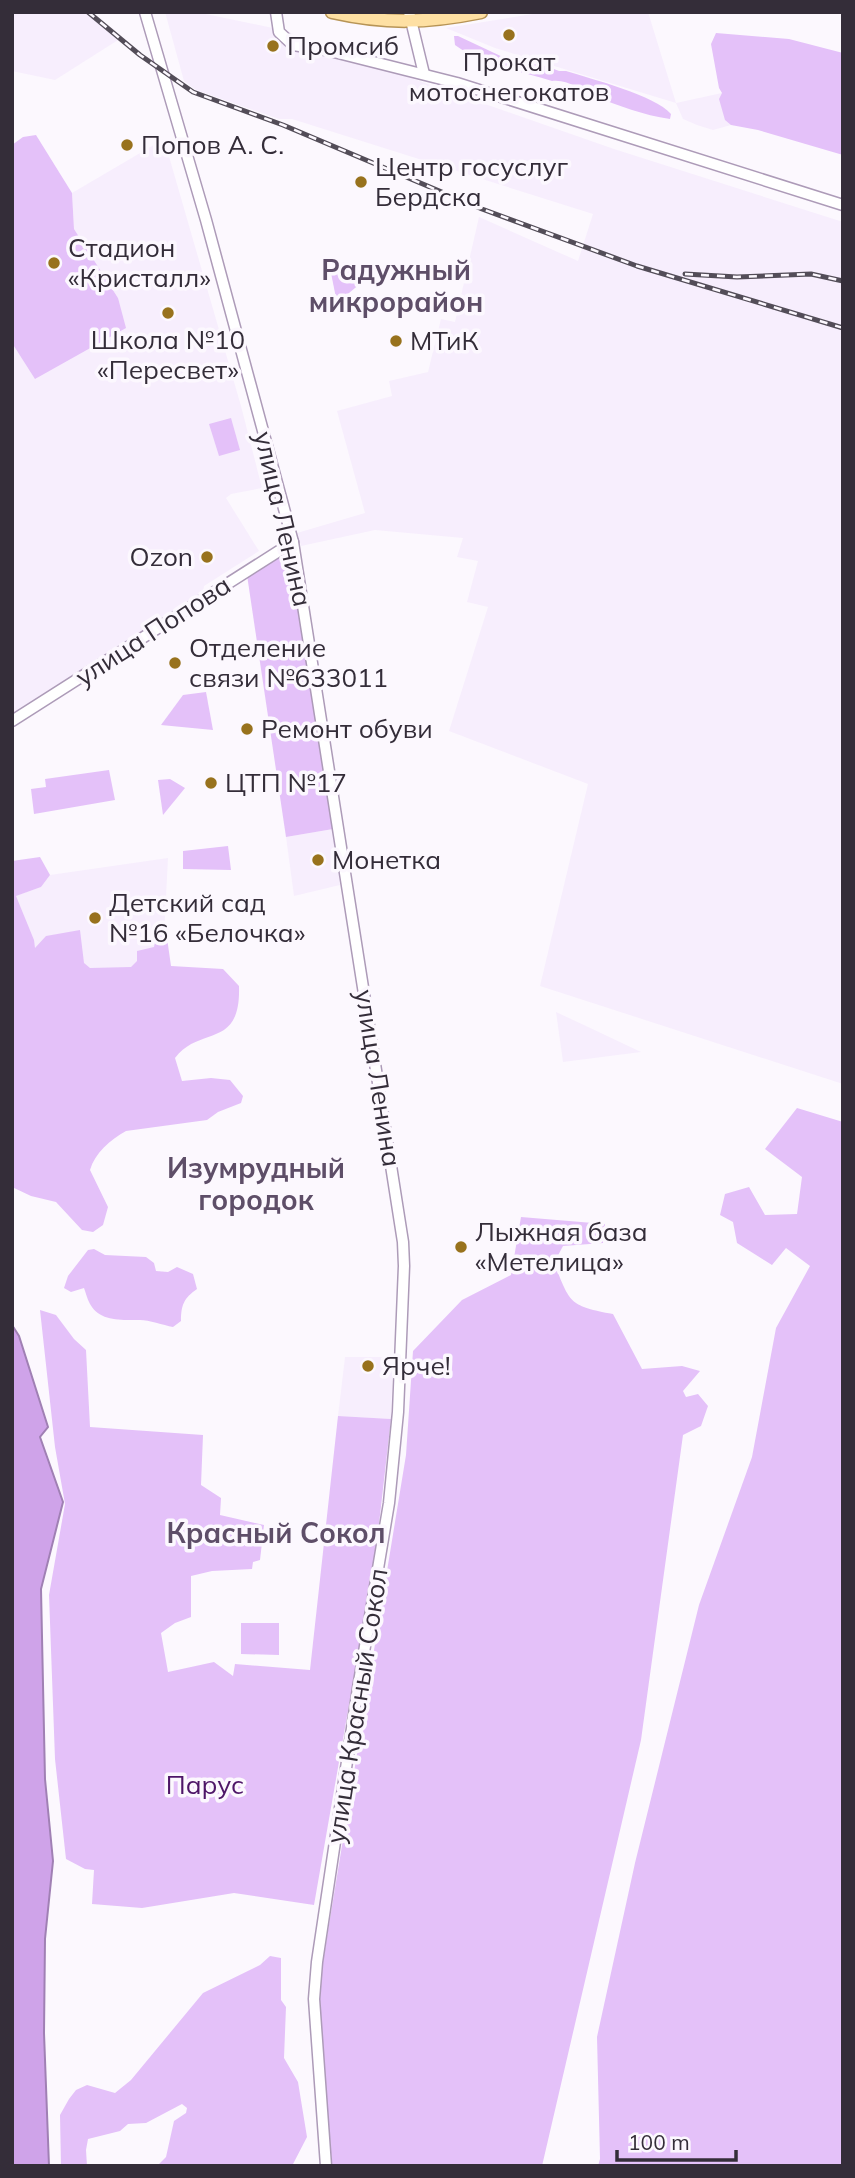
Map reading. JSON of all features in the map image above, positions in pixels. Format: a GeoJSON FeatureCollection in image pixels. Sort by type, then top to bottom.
{"type":"FeatureCollection","features":[{"type":"Feature","properties":{"kind":"main road"},"geometry":{"type":"LineString","coordinates":[[332,12],[365,20],[450,18],[481,12]]}},
{"type":"Feature","properties":{"kind":"street","name":"улица Ленина"},"geometry":{"type":"LineString","coordinates":[[145,12],[206,220],[293,542],[403,1242],[398,1412]]}},
{"type":"Feature","properties":{"kind":"street"},"geometry":{"type":"LineString","coordinates":[[276,12],[279,32],[293,45],[326,50],[424,74],[843,205]]}},
{"type":"Feature","properties":{"kind":"street"},"geometry":{"type":"LineString","coordinates":[[410,17],[424,74]]}},
{"type":"Feature","properties":{"kind":"street","name":"улица Попова"},"geometry":{"type":"LineString","coordinates":[[12,721],[293,542]]}},
{"type":"Feature","properties":{"kind":"street","name":"улица Красный Сокол"},"geometry":{"type":"LineString","coordinates":[[326,2166],[314,1999],[317,1962],[389,1503],[398,1412]]}},
{"type":"Feature","properties":{"kind":"shaded area"},"geometry":{"type":"Polygon","coordinates":[[[12,12],[85,12],[118,40],[55,80],[12,71],[12,12]]]}},
{"type":"Feature","properties":{"kind":"shaded area"},"geometry":{"type":"Polygon","coordinates":[[[165,12],[196,12],[287,31],[319,46],[614,149],[843,222],[843,1084],[540,986],[588,784],[449,731],[488,607],[467,602],[478,561],[457,557],[463,538],[375,530],[301,546],[297,533],[365,513],[337,411],[392,396],[389,381],[428,372],[441,319],[455,322],[479,217],[578,261],[593,214],[292,119],[279,119],[196,90],[184,81],[165,12]]]}},
{"type":"Feature","properties":{"kind":"shaded area"},"geometry":{"type":"Polygon","coordinates":[[[545,12],[648,12],[676,103],[495,48],[446,28],[545,12]]]}},
{"type":"Feature","properties":{"kind":"shaded area"},"geometry":{"type":"Polygon","coordinates":[[[722,93],[731,125],[713,130],[697,125],[683,119],[676,103],[722,93]]]}},
{"type":"Feature","properties":{"kind":"shaded area"},"geometry":{"type":"Polygon","coordinates":[[[164,139],[262,488],[231,494],[226,498],[259,551],[204,586],[203,593],[12,718],[12,343],[36,379],[118,298],[74,229],[72,193],[164,139]]]}},
{"type":"Feature","properties":{"kind":"shaded area"},"geometry":{"type":"Polygon","coordinates":[[[333,829],[340,885],[294,896],[286,837],[333,829]]]}},
{"type":"Feature","properties":{"kind":"shaded area","name":"Детский сад №16 «Белочка»"},"geometry":{"type":"Polygon","coordinates":[[[168,858],[161,994],[25,981],[22,956],[36,955],[15,896],[41,887],[50,875],[168,858]]]}},
{"type":"Feature","properties":{"kind":"shaded area"},"geometry":{"type":"Polygon","coordinates":[[[556,1012],[586,1026],[641,1052],[563,1062],[556,1012]]]}},
{"type":"Feature","properties":{"kind":"shaded area"},"geometry":{"type":"Polygon","coordinates":[[[12,1325],[19,1336],[48,1427],[40,1437],[63,1502],[41,1589],[45,1779],[53,1861],[45,1939],[44,2033],[49,2166],[12,2166],[12,1325]]]}},
{"type":"Feature","properties":{"kind":"shaded area"},"geometry":{"type":"Polygon","coordinates":[[[345,1357],[393,1357],[391,1419],[338,1416],[345,1357]]]}},
{"type":"Feature","properties":{"kind":"green space"},"geometry":{"type":"Polygon","coordinates":[[[716,33],[789,39],[843,53],[843,155],[758,130],[731,125],[725,120],[711,44],[716,33]]]}},
{"type":"Feature","properties":{"kind":"green space"},"geometry":{"type":"Polygon","coordinates":[[[454,36],[507,59],[566,71],[637,94],[663,107],[671,114],[670,119],[622,107],[563,82],[490,63],[455,45],[454,36]]]}},
{"type":"Feature","properties":{"kind":"green space","name":"Стадион «Кристалл»"},"geometry":{"type":"Polygon","coordinates":[[[36,135],[72,193],[74,229],[118,298],[126,328],[35,379],[12,343],[12,145],[23,137],[36,135]]]}},
{"type":"Feature","properties":{"kind":"green space"},"geometry":{"type":"Polygon","coordinates":[[[344,262],[361,283],[337,303],[331,273],[344,262]]]}},
{"type":"Feature","properties":{"kind":"green space"},"geometry":{"type":"Polygon","coordinates":[[[231,418],[240,450],[219,456],[209,424],[231,418]]]}},
{"type":"Feature","properties":{"kind":"green space"},"geometry":{"type":"Polygon","coordinates":[[[289,549],[333,829],[286,837],[247,575],[289,549]]]}},
{"type":"Feature","properties":{"kind":"green space"},"geometry":{"type":"Polygon","coordinates":[[[206,692],[213,730],[161,725],[183,695],[206,692]]]}},
{"type":"Feature","properties":{"kind":"green space"},"geometry":{"type":"Polygon","coordinates":[[[109,770],[115,800],[34,814],[31,789],[46,787],[45,779],[109,770]]]}},
{"type":"Feature","properties":{"kind":"green space"},"geometry":{"type":"Polygon","coordinates":[[[170,779],[185,788],[163,815],[158,780],[170,779]]]}},
{"type":"Feature","properties":{"kind":"green space"},"geometry":{"type":"Polygon","coordinates":[[[228,846],[231,870],[183,869],[183,851],[228,846]]]}},
{"type":"Feature","properties":{"kind":"green space"},"geometry":{"type":"Polygon","coordinates":[[[40,857],[50,875],[41,887],[16,896],[35,948],[46,936],[80,930],[84,963],[90,968],[131,967],[137,961],[137,951],[154,947],[157,934],[161,932],[167,938],[171,966],[223,969],[239,986],[238,1006],[233,1020],[226,1028],[185,1048],[175,1058],[182,1081],[211,1078],[230,1080],[243,1096],[241,1103],[218,1112],[207,1120],[126,1131],[109,1143],[95,1158],[90,1170],[108,1207],[103,1225],[93,1232],[82,1230],[56,1202],[31,1196],[12,1187],[12,861],[40,857]]]}},
{"type":"Feature","properties":{"kind":"green space"},"geometry":{"type":"Polygon","coordinates":[[[797,1108],[843,1122],[843,2166],[598,2166],[597,2037],[635,1863],[699,1605],[752,1457],[776,1328],[810,1266],[786,1248],[772,1265],[737,1243],[733,1222],[720,1215],[725,1194],[749,1187],[765,1215],[797,1214],[802,1177],[765,1149],[797,1108]]]}},
{"type":"Feature","properties":{"kind":"green space"},"geometry":{"type":"Polygon","coordinates":[[[521,1217],[605,1224],[603,1243],[563,1246],[554,1263],[568,1294],[579,1305],[613,1314],[642,1369],[682,1366],[700,1371],[683,1391],[686,1397],[698,1394],[708,1406],[701,1426],[683,1435],[641,1740],[542,2166],[332,2166],[318,1992],[406,1455],[413,1351],[462,1300],[511,1275],[521,1217]]]}},
{"type":"Feature","properties":{"kind":"green space"},"geometry":{"type":"Polygon","coordinates":[[[94,1249],[105,1255],[146,1257],[154,1263],[156,1271],[168,1272],[177,1267],[193,1274],[197,1289],[184,1302],[181,1321],[173,1327],[144,1320],[105,1317],[94,1310],[84,1288],[71,1292],[64,1288],[68,1276],[88,1250],[94,1249]]]}},
{"type":"Feature","properties":{"kind":"green space","name":"Парус"},"geometry":{"type":"Polygon","coordinates":[[[40,1310],[56,1315],[86,1350],[90,1427],[203,1435],[201,1485],[221,1498],[220,1515],[264,1525],[260,1560],[253,1562],[252,1569],[212,1571],[191,1576],[191,1617],[175,1623],[161,1633],[168,1672],[214,1662],[233,1676],[235,1664],[310,1670],[338,1416],[391,1419],[376,1550],[314,1905],[234,1893],[142,1908],[92,1904],[94,1870],[85,1869],[66,1859],[55,1759],[49,1595],[65,1504],[55,1447],[40,1310]]]}},
{"type":"Feature","properties":{"kind":"green space"},"geometry":{"type":"Polygon","coordinates":[[[241,1623],[279,1623],[279,1655],[241,1654],[241,1623]]]}},
{"type":"Feature","properties":{"kind":"green space"},"geometry":{"type":"Polygon","coordinates":[[[270,1956],[281,1958],[281,2000],[286,2007],[284,2058],[298,2082],[307,2137],[292,2166],[157,2166],[166,2157],[174,2121],[186,2113],[187,2108],[182,2104],[146,2123],[128,2124],[120,2131],[88,2139],[87,2166],[61,2166],[60,2115],[76,2090],[87,2085],[115,2093],[131,2080],[203,1993],[260,1965],[270,1956]]]}},
{"type":"Feature","properties":{"kind":"railway"},"geometry":{"type":"LineString","coordinates":[[88,12],[140,55],[193,92],[283,125],[482,209],[637,266],[843,328]]}},
{"type":"Feature","properties":{"kind":"railway"},"geometry":{"type":"LineString","coordinates":[[685,274],[737,277],[811,274],[843,281]]}},
{"type":"Feature","properties":{"kind":"place","name":"Прокат мотоснегокатов"},"geometry":{"type":"Point","coordinates":[509,35]}},
{"type":"Feature","properties":{"kind":"place","name":"Промсиб"},"geometry":{"type":"Point","coordinates":[273,46]}},
{"type":"Feature","properties":{"kind":"place","name":"Попов А. С."},"geometry":{"type":"Point","coordinates":[127,145]}},
{"type":"Feature","properties":{"kind":"place","name":"Центр госуслуг Бердска"},"geometry":{"type":"Point","coordinates":[361,182]}},
{"type":"Feature","properties":{"kind":"place","name":"Стадион «Кристалл»"},"geometry":{"type":"Point","coordinates":[54,263]}},
{"type":"Feature","properties":{"kind":"place","name":"Школа №10 «Пересвет»"},"geometry":{"type":"Point","coordinates":[168,313]}},
{"type":"Feature","properties":{"kind":"place","name":"МТиК"},"geometry":{"type":"Point","coordinates":[396,341]}},
{"type":"Feature","properties":{"kind":"place","name":"Ozon"},"geometry":{"type":"Point","coordinates":[207,557]}},
{"type":"Feature","properties":{"kind":"place","name":"Отделение связи №633011"},"geometry":{"type":"Point","coordinates":[175,663]}},
{"type":"Feature","properties":{"kind":"place","name":"Ремонт обуви"},"geometry":{"type":"Point","coordinates":[247,729]}},
{"type":"Feature","properties":{"kind":"place","name":"ЦТП №17"},"geometry":{"type":"Point","coordinates":[211,783]}},
{"type":"Feature","properties":{"kind":"place","name":"Монетка"},"geometry":{"type":"Point","coordinates":[318,860]}},
{"type":"Feature","properties":{"kind":"place","name":"Детский сад №16 «Белочка»"},"geometry":{"type":"Point","coordinates":[95,918]}},
{"type":"Feature","properties":{"kind":"place","name":"Лыжная база «Метелица»"},"geometry":{"type":"Point","coordinates":[461,1247]}},
{"type":"Feature","properties":{"kind":"place","name":"Ярче!"},"geometry":{"type":"Point","coordinates":[368,1366]}},
{"type":"Feature","properties":{"kind":"district","name":"Радужный микрорайон"},"geometry":{"type":"Point","coordinates":[396,286]}},
{"type":"Feature","properties":{"kind":"district","name":"Изумрудный городок"},"geometry":{"type":"Point","coordinates":[256,1184]}},
{"type":"Feature","properties":{"kind":"district","name":"Красный Сокол"},"geometry":{"type":"Point","coordinates":[276,1533]}}]}
